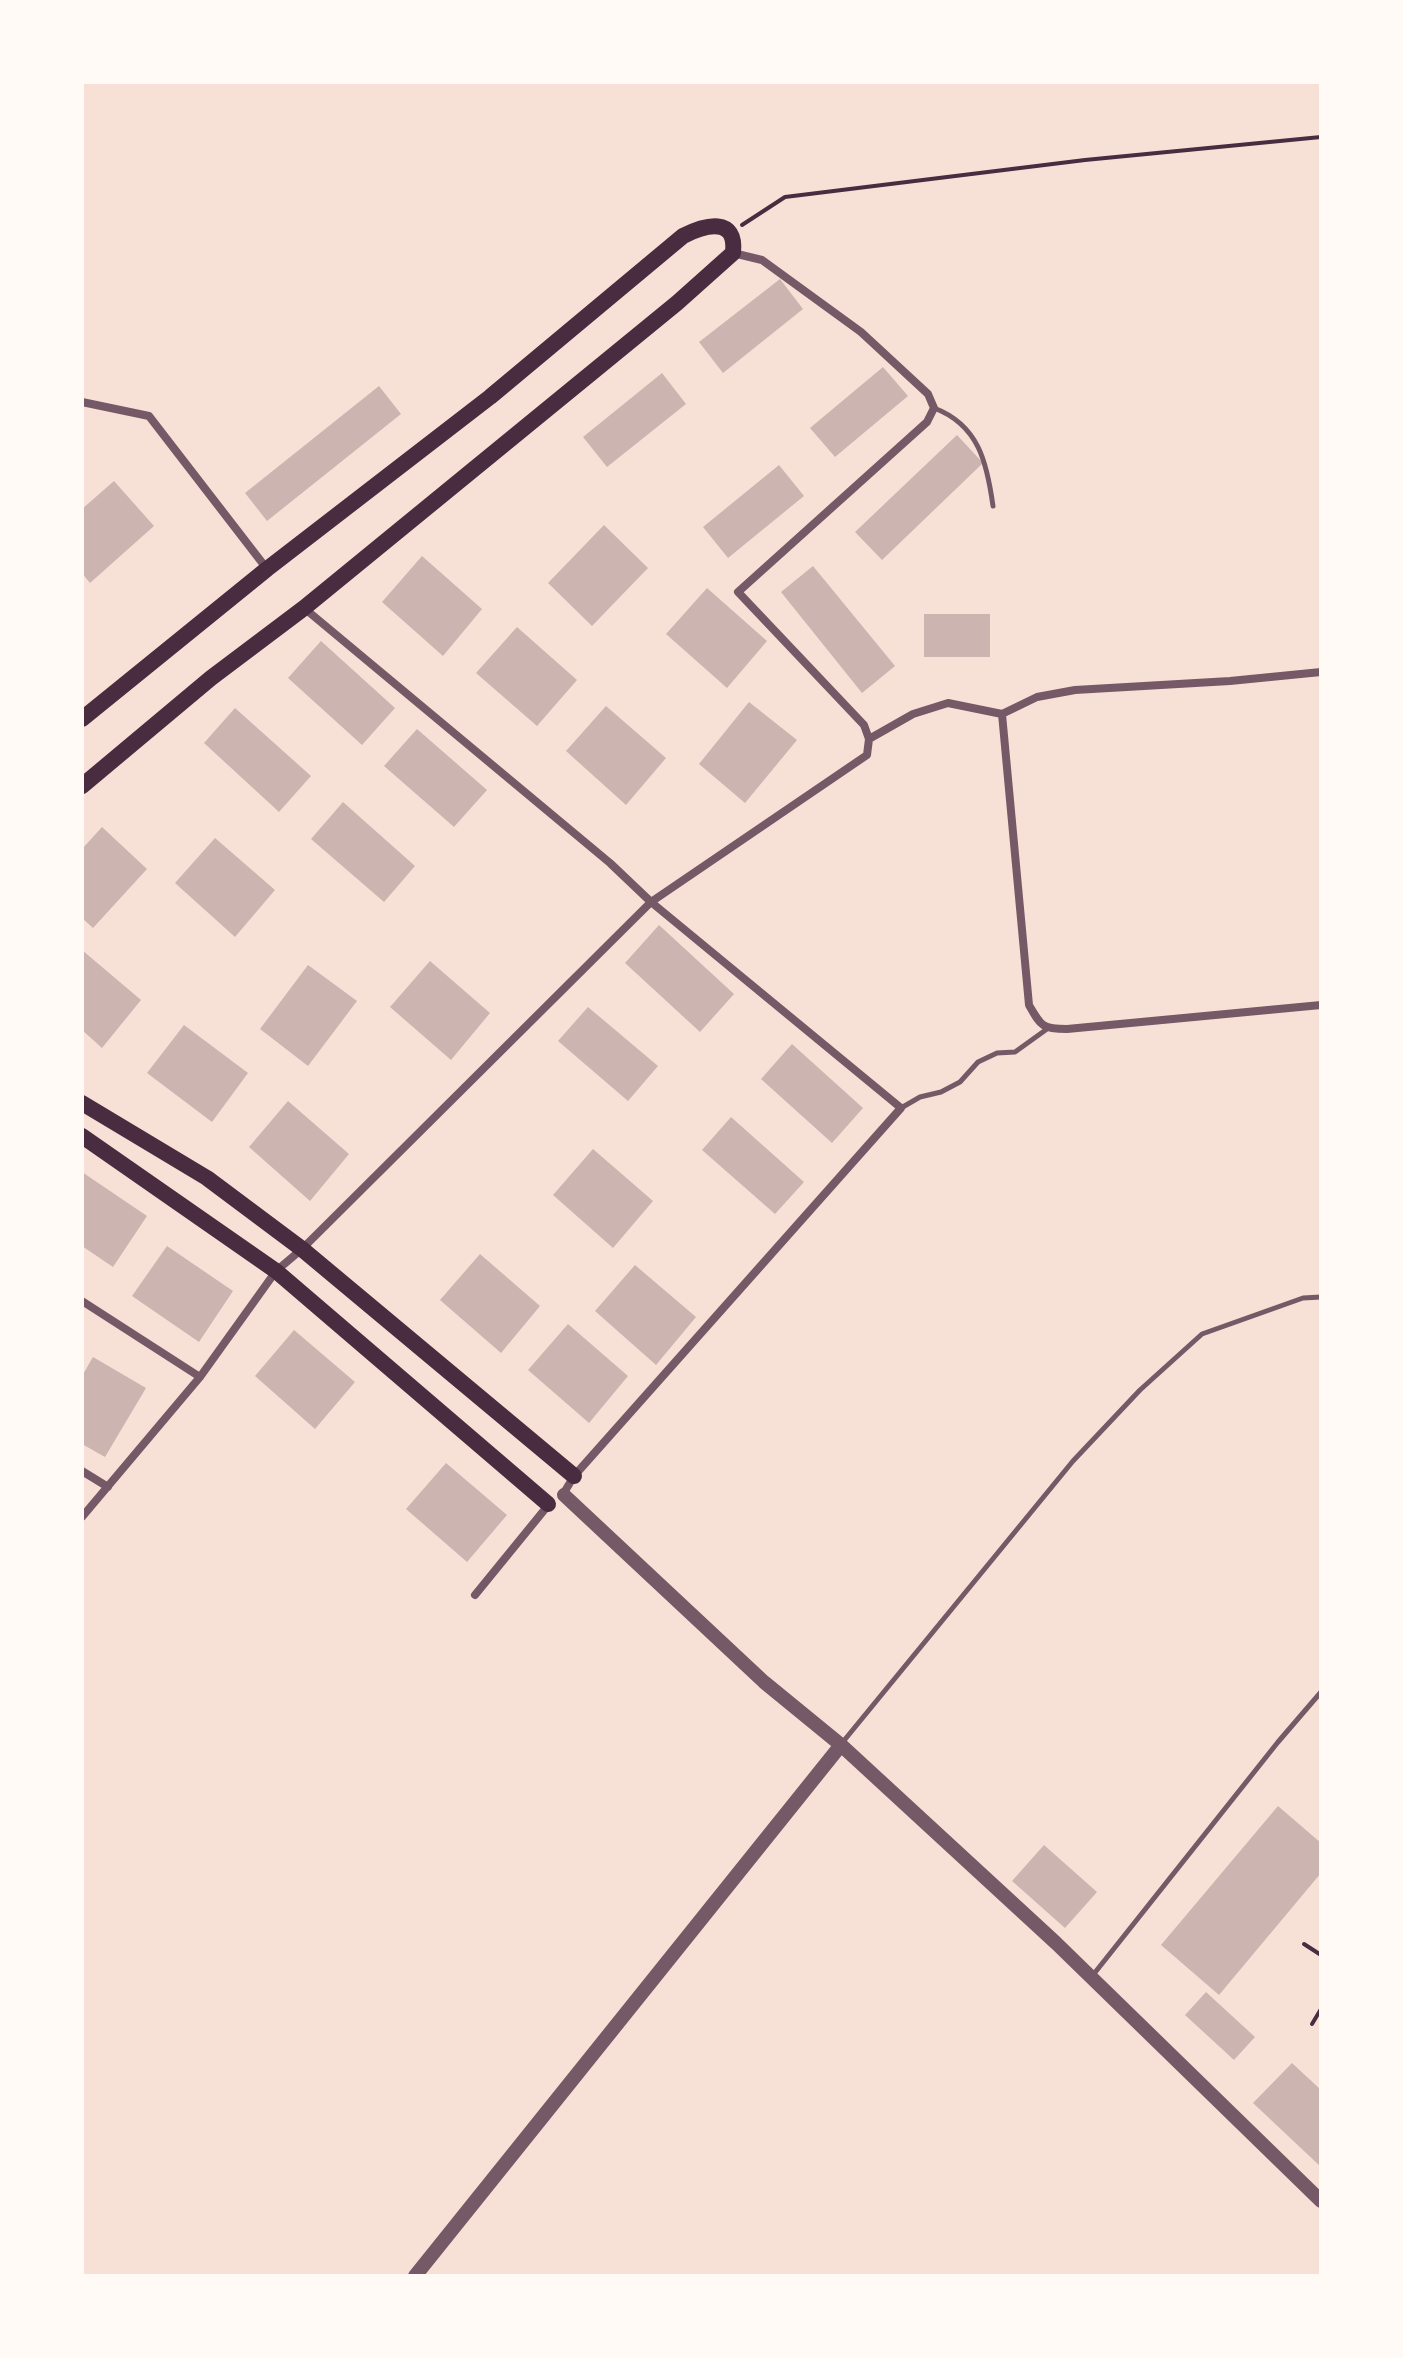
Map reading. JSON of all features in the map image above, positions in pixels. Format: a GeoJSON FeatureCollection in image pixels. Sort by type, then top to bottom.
{"type":"FeatureCollection","features":[{"type":"Feature","properties":{"kind":"main road"},"geometry":{"type":"LineString","coordinates":[[82,719],[267,569],[490,397],[683,236],[703,225],[719,225],[730,233],[734,241],[733,253],[677,303],[304,608],[211,678],[82,786]]}},
{"type":"Feature","properties":{"kind":"main road"},"geometry":{"type":"LineString","coordinates":[[82,1103],[207,1178],[302,1249],[574,1476]]}},
{"type":"Feature","properties":{"kind":"main road"},"geometry":{"type":"LineString","coordinates":[[82,1136],[276,1271],[548,1504]]}},
{"type":"Feature","properties":{"kind":"street"},"geometry":{"type":"LineString","coordinates":[[82,1517],[200,1377],[276,1271],[302,1249],[651,902],[867,755],[869,739],[864,725],[738,592],[927,422],[934,408],[928,394],[861,332],[762,260],[733,253]]}},
{"type":"Feature","properties":{"kind":"street"},"geometry":{"type":"LineString","coordinates":[[82,402],[149,416],[267,569]]}},
{"type":"Feature","properties":{"kind":"street"},"geometry":{"type":"LineString","coordinates":[[304,608],[610,863],[651,902],[901,1108],[574,1476],[564,1495],[548,1504],[475,1595]]}},
{"type":"Feature","properties":{"kind":"street"},"geometry":{"type":"LineString","coordinates":[[869,739],[913,714],[948,703],[1002,714],[1037,697],[1075,690],[1321,672]]}},
{"type":"Feature","properties":{"kind":"street"},"geometry":{"type":"LineString","coordinates":[[1002,714],[1029,1005],[1039,1022],[1047,1029],[1321,1005]]}},
{"type":"Feature","properties":{"kind":"street"},"geometry":{"type":"LineString","coordinates":[[82,1301],[200,1377]]}},
{"type":"Feature","properties":{"kind":"street"},"geometry":{"type":"LineString","coordinates":[[82,1471],[108,1487]]}},
{"type":"Feature","properties":{"kind":"street"},"geometry":{"type":"LineString","coordinates":[[564,1495],[764,1682],[841,1745],[1091,1976],[1321,2201]]}},
{"type":"Feature","properties":{"kind":"street"},"geometry":{"type":"LineString","coordinates":[[415,2276],[841,1745]]}},
{"type":"Feature","properties":{"kind":"lane"},"geometry":{"type":"LineString","coordinates":[[934,408],[953,415],[975,441],[987,468],[993,506]]}},
{"type":"Feature","properties":{"kind":"lane"},"geometry":{"type":"LineString","coordinates":[[901,1108],[920,1097],[941,1092],[960,1082],[978,1062],[997,1053],[1015,1052],[1047,1029]]}},
{"type":"Feature","properties":{"kind":"lane"},"geometry":{"type":"LineString","coordinates":[[841,1745],[1073,1461],[1140,1390],[1202,1334],[1303,1298],[1321,1297]]}},
{"type":"Feature","properties":{"kind":"lane"},"geometry":{"type":"LineString","coordinates":[[1091,1976],[1321,1692]]}},
{"type":"Feature","properties":{"kind":"path"},"geometry":{"type":"LineString","coordinates":[[730,233],[785,197],[1085,160],[1321,137]]}},
{"type":"Feature","properties":{"kind":"path"},"geometry":{"type":"LineString","coordinates":[[1304,1944],[1321,1955]]}},
{"type":"Feature","properties":{"kind":"path"},"geometry":{"type":"LineString","coordinates":[[1312,2024],[1321,2009]]}},
{"type":"Feature","properties":{"kind":"building"},"geometry":{"type":"Polygon","coordinates":[[[780,279],[803,309],[723,373],[699,342],[780,279]]]}},
{"type":"Feature","properties":{"kind":"building"},"geometry":{"type":"Polygon","coordinates":[[[883,367],[908,396],[835,457],[810,428],[883,367]]]}},
{"type":"Feature","properties":{"kind":"building"},"geometry":{"type":"Polygon","coordinates":[[[662,373],[686,404],[607,467],[583,437],[662,373]]]}},
{"type":"Feature","properties":{"kind":"building"},"geometry":{"type":"Polygon","coordinates":[[[379,386],[401,414],[267,521],[245,493],[379,386]]]}},
{"type":"Feature","properties":{"kind":"building"},"geometry":{"type":"Polygon","coordinates":[[[957,435],[983,463],[882,560],[855,532],[957,435]]]}},
{"type":"Feature","properties":{"kind":"building"},"geometry":{"type":"Polygon","coordinates":[[[779,465],[804,496],[728,558],[703,527],[779,465]]]}},
{"type":"Feature","properties":{"kind":"building"},"geometry":{"type":"Polygon","coordinates":[[[114,481],[154,526],[90,583],[82,573],[82,509],[114,481]]]}},
{"type":"Feature","properties":{"kind":"building"},"geometry":{"type":"Polygon","coordinates":[[[604,525],[648,568],[592,626],[548,583],[604,525]]]}},
{"type":"Feature","properties":{"kind":"building"},"geometry":{"type":"Polygon","coordinates":[[[422,556],[482,609],[443,656],[382,602],[422,556]]]}},
{"type":"Feature","properties":{"kind":"building"},"geometry":{"type":"Polygon","coordinates":[[[813,566],[895,666],[862,693],[781,592],[813,566]]]}},
{"type":"Feature","properties":{"kind":"building"},"geometry":{"type":"Polygon","coordinates":[[[707,588],[767,641],[727,688],[666,634],[707,588]]]}},
{"type":"Feature","properties":{"kind":"building"},"geometry":{"type":"Polygon","coordinates":[[[924,614],[990,614],[990,657],[924,657],[924,614]]]}},
{"type":"Feature","properties":{"kind":"building"},"geometry":{"type":"Polygon","coordinates":[[[517,627],[577,680],[537,726],[476,673],[517,627]]]}},
{"type":"Feature","properties":{"kind":"building"},"geometry":{"type":"Polygon","coordinates":[[[321,641],[395,708],[362,745],[288,678],[321,641]]]}},
{"type":"Feature","properties":{"kind":"building"},"geometry":{"type":"Polygon","coordinates":[[[749,702],[797,740],[745,803],[699,764],[749,702]]]}},
{"type":"Feature","properties":{"kind":"building"},"geometry":{"type":"Polygon","coordinates":[[[606,706],[666,758],[626,805],[566,751],[606,706]]]}},
{"type":"Feature","properties":{"kind":"building"},"geometry":{"type":"Polygon","coordinates":[[[235,708],[311,776],[279,812],[204,743],[235,708]]]}},
{"type":"Feature","properties":{"kind":"building"},"geometry":{"type":"Polygon","coordinates":[[[417,729],[487,790],[454,827],[384,766],[417,729]]]}},
{"type":"Feature","properties":{"kind":"building"},"geometry":{"type":"Polygon","coordinates":[[[343,802],[415,866],[384,902],[311,839],[343,802]]]}},
{"type":"Feature","properties":{"kind":"building"},"geometry":{"type":"Polygon","coordinates":[[[102,827],[147,869],[93,928],[82,918],[82,849],[102,827]]]}},
{"type":"Feature","properties":{"kind":"building"},"geometry":{"type":"Polygon","coordinates":[[[215,838],[275,890],[235,937],[175,883],[215,838]]]}},
{"type":"Feature","properties":{"kind":"building"},"geometry":{"type":"Polygon","coordinates":[[[659,925],[734,994],[700,1032],[625,963],[659,925]]]}},
{"type":"Feature","properties":{"kind":"building"},"geometry":{"type":"Polygon","coordinates":[[[82,950],[141,1000],[102,1048],[82,1030],[82,950]]]}},
{"type":"Feature","properties":{"kind":"building"},"geometry":{"type":"Polygon","coordinates":[[[430,961],[490,1013],[451,1060],[390,1007],[430,961]]]}},
{"type":"Feature","properties":{"kind":"building"},"geometry":{"type":"Polygon","coordinates":[[[308,965],[357,1001],[308,1066],[260,1029],[308,965]]]}},
{"type":"Feature","properties":{"kind":"building"},"geometry":{"type":"Polygon","coordinates":[[[588,1007],[658,1066],[628,1101],[558,1041],[588,1007]]]}},
{"type":"Feature","properties":{"kind":"building"},"geometry":{"type":"Polygon","coordinates":[[[184,1025],[248,1073],[212,1122],[147,1073],[184,1025]]]}},
{"type":"Feature","properties":{"kind":"building"},"geometry":{"type":"Polygon","coordinates":[[[792,1044],[863,1108],[832,1143],[761,1079],[792,1044]]]}},
{"type":"Feature","properties":{"kind":"building"},"geometry":{"type":"Polygon","coordinates":[[[288,1101],[349,1154],[310,1201],[249,1147],[288,1101]]]}},
{"type":"Feature","properties":{"kind":"building"},"geometry":{"type":"Polygon","coordinates":[[[731,1117],[804,1182],[775,1214],[702,1150],[731,1117]]]}},
{"type":"Feature","properties":{"kind":"building"},"geometry":{"type":"Polygon","coordinates":[[[593,1149],[653,1201],[613,1248],[553,1195],[593,1149]]]}},
{"type":"Feature","properties":{"kind":"building"},"geometry":{"type":"Polygon","coordinates":[[[82,1172],[147,1216],[113,1267],[82,1246],[82,1172]]]}},
{"type":"Feature","properties":{"kind":"building"},"geometry":{"type":"Polygon","coordinates":[[[167,1246],[233,1291],[199,1342],[132,1296],[167,1246]]]}},
{"type":"Feature","properties":{"kind":"building"},"geometry":{"type":"Polygon","coordinates":[[[480,1254],[540,1306],[501,1353],[440,1300],[480,1254]]]}},
{"type":"Feature","properties":{"kind":"building"},"geometry":{"type":"Polygon","coordinates":[[[635,1265],[696,1317],[656,1365],[595,1311],[635,1265]]]}},
{"type":"Feature","properties":{"kind":"building"},"geometry":{"type":"Polygon","coordinates":[[[568,1324],[628,1376],[589,1423],[528,1370],[568,1324]]]}},
{"type":"Feature","properties":{"kind":"building"},"geometry":{"type":"Polygon","coordinates":[[[294,1330],[355,1382],[315,1429],[255,1376],[294,1330]]]}},
{"type":"Feature","properties":{"kind":"building"},"geometry":{"type":"Polygon","coordinates":[[[93,1357],[146,1388],[105,1457],[82,1444],[82,1376],[93,1357]]]}},
{"type":"Feature","properties":{"kind":"building"},"geometry":{"type":"Polygon","coordinates":[[[446,1463],[507,1515],[467,1562],[406,1509],[446,1463]]]}},
{"type":"Feature","properties":{"kind":"building"},"geometry":{"type":"Polygon","coordinates":[[[1278,1806],[1321,1843],[1321,1873],[1219,1995],[1161,1945],[1278,1806]]]}},
{"type":"Feature","properties":{"kind":"building"},"geometry":{"type":"Polygon","coordinates":[[[1044,1845],[1097,1892],[1065,1928],[1012,1881],[1044,1845]]]}},
{"type":"Feature","properties":{"kind":"building"},"geometry":{"type":"Polygon","coordinates":[[[1206,1992],[1255,2037],[1234,2060],[1185,2015],[1206,1992]]]}},
{"type":"Feature","properties":{"kind":"building"},"geometry":{"type":"Polygon","coordinates":[[[1292,2063],[1321,2090],[1321,2167],[1253,2103],[1292,2063]]]}}]}
